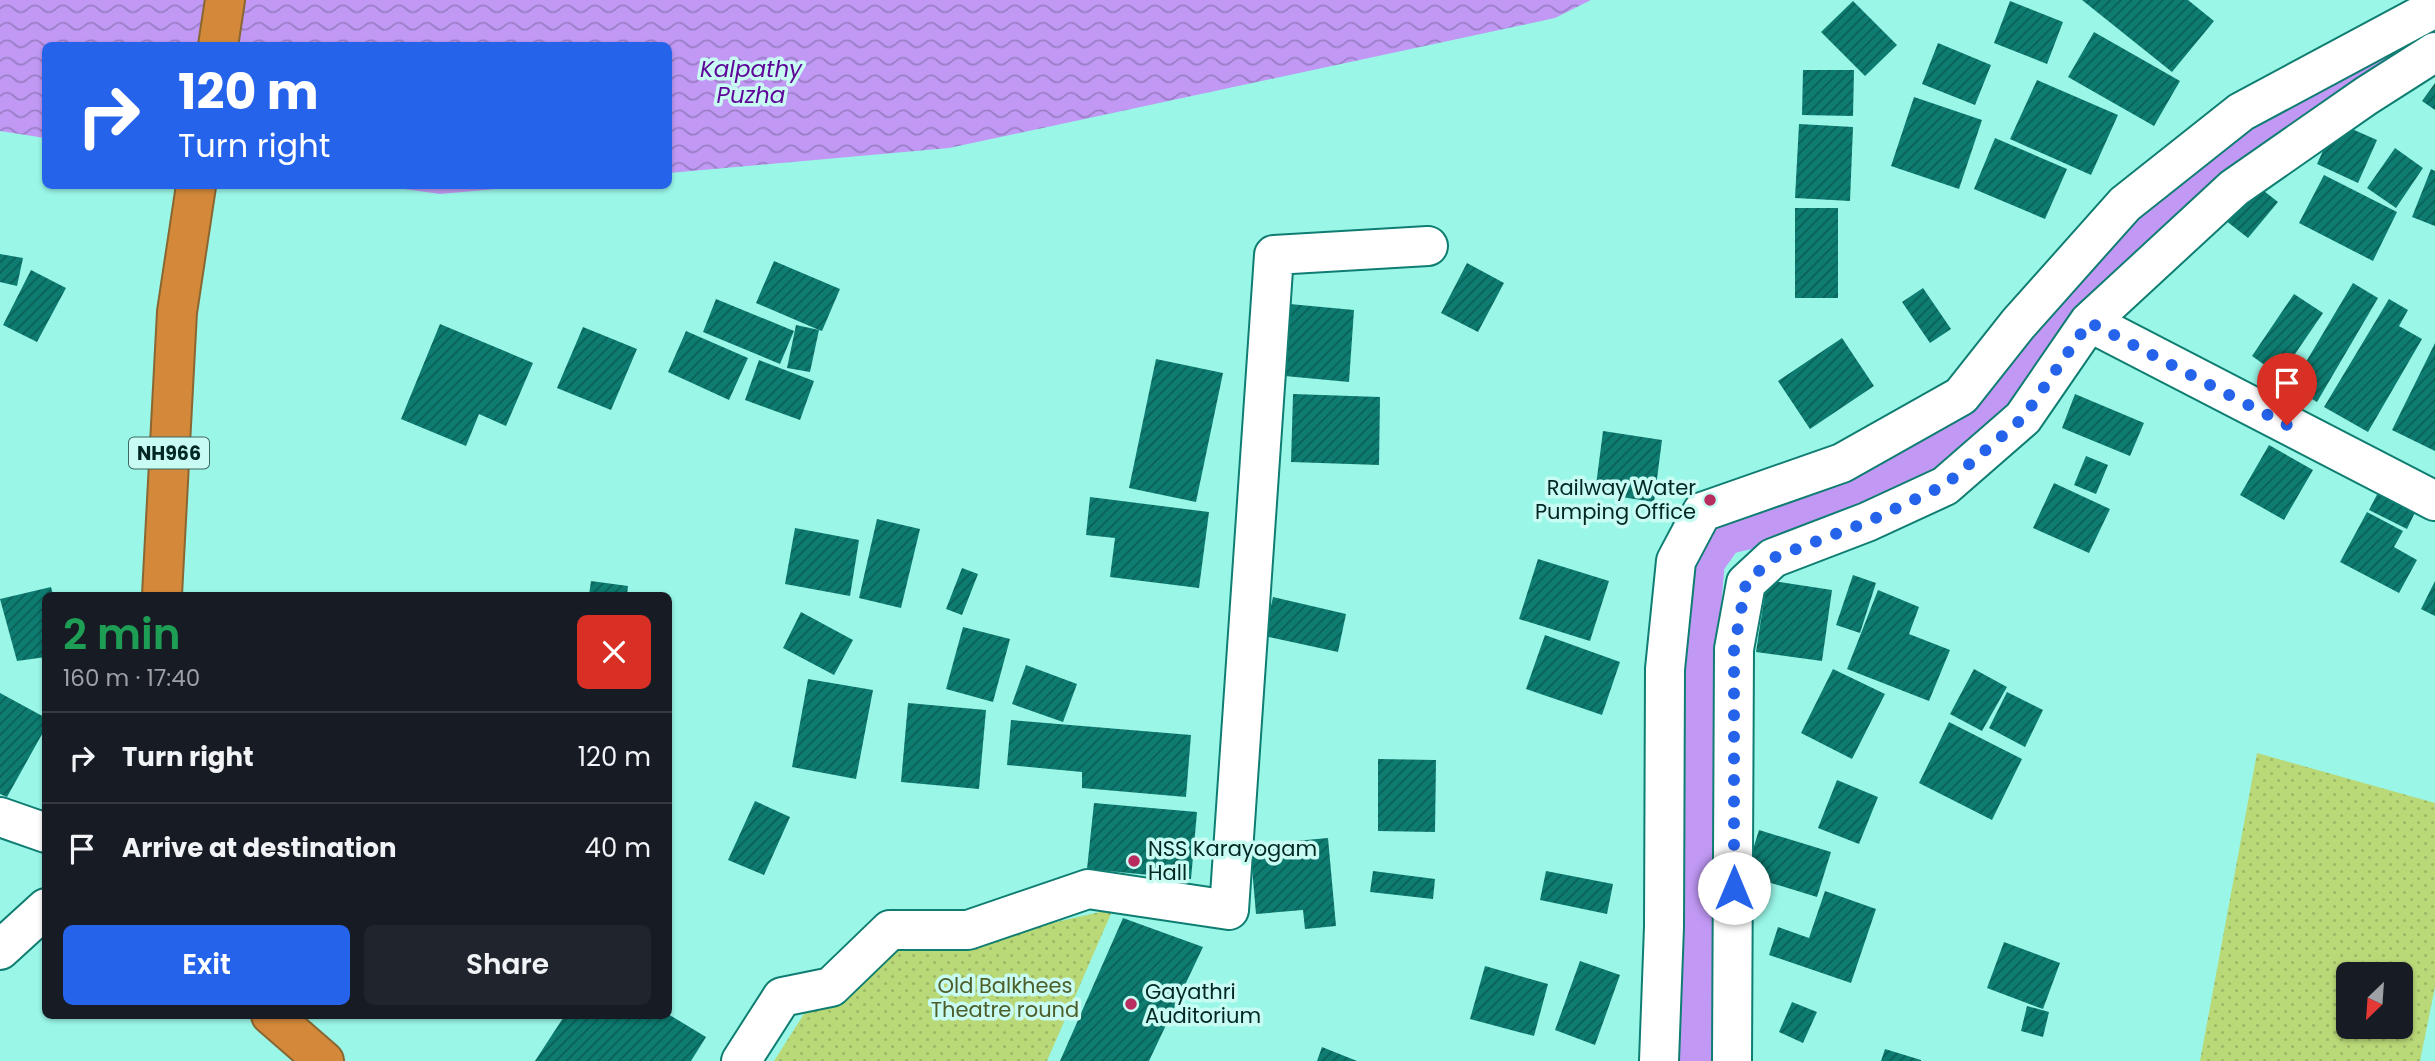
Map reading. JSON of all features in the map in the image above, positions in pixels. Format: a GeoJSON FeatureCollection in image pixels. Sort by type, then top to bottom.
{"type":"FeatureCollection","features":[{"type":"Feature","properties":{"kind":"highway"},"geometry":{"type":"LineString","coordinates":[[219,42],[225,0]]}},
{"type":"Feature","properties":{"kind":"highway","name":"NH966"},"geometry":{"type":"LineString","coordinates":[[162,592],[177,312],[196,189]]}},
{"type":"Feature","properties":{"kind":"highway"},"geometry":{"type":"LineString","coordinates":[[276,1019],[324,1061]]}},
{"type":"Feature","properties":{"kind":"street"},"geometry":{"type":"LineString","coordinates":[[1659,1061],[1664,927],[1665,669],[1676,561],[1702,512],[1842,463],[1961,396],[2018,324],[2125,204],[2241,112],[2435,8]]}},
{"type":"Feature","properties":{"kind":"street"},"geometry":{"type":"LineString","coordinates":[[1731,1061],[1734,649],[1746,583],[1773,558],[1867,522],[1945,485],[2023,418],[2089,322],[2234,188],[2365,96],[2435,52]]}},
{"type":"Feature","properties":{"kind":"street"},"geometry":{"type":"LineString","coordinates":[[741,1061],[782,997],[831,987],[890,930],[968,930],[1088,889],[1229,910],[1274,255],[1429,246]]}},
{"type":"Feature","properties":{"kind":"street"},"geometry":{"type":"LineString","coordinates":[[2089,322],[2435,501]]}},
{"type":"Feature","properties":{"kind":"street"},"geometry":{"type":"LineString","coordinates":[[0,817],[42,832]]}},
{"type":"Feature","properties":{"kind":"street"},"geometry":{"type":"LineString","coordinates":[[0,950],[42,912]]}},
{"type":"Feature","properties":{"kind":"street"},"geometry":{"type":"LineString","coordinates":[[0,961],[42,949]]}},
{"type":"Feature","properties":{"kind":"green space"},"geometry":{"type":"Polygon","coordinates":[[[2257,753],[2435,803],[2435,987],[2420,1061],[2200,1061],[2257,753]]]}},
{"type":"Feature","properties":{"kind":"green space","name":"Old Balkhees Theatre round"},"geometry":{"type":"Polygon","coordinates":[[[1113,909],[1047,1061],[774,1061],[809,1006],[905,941],[1008,933],[1113,909]]]}},
{"type":"Feature","properties":{"kind":"water","name":"Kalpathy Puzha"},"geometry":{"type":"Polygon","coordinates":[[[0,0],[1591,0],[1555,18],[949,148],[672,173],[672,42],[42,42],[42,138],[0,131],[0,0]]]}},
{"type":"Feature","properties":{"kind":"water"},"geometry":{"type":"Polygon","coordinates":[[[404,189],[496,189],[440,194],[404,189]]]}},
{"type":"Feature","properties":{"kind":"building"},"geometry":{"type":"Polygon","coordinates":[[[2082,0],[2188,0],[2214,21],[2172,72],[2082,0]]]}},
{"type":"Feature","properties":{"kind":"building"},"geometry":{"type":"Polygon","coordinates":[[[1853,1],[1897,45],[1865,76],[1821,32],[1853,1]]]}},
{"type":"Feature","properties":{"kind":"building"},"geometry":{"type":"Polygon","coordinates":[[[2010,1],[2063,22],[2047,64],[1994,43],[2010,1]]]}},
{"type":"Feature","properties":{"kind":"building"},"geometry":{"type":"Polygon","coordinates":[[[2094,32],[2180,81],[2154,126],[2068,77],[2094,32]]]}},
{"type":"Feature","properties":{"kind":"building"},"geometry":{"type":"Polygon","coordinates":[[[1938,43],[1991,65],[1975,105],[1922,84],[1938,43]]]}},
{"type":"Feature","properties":{"kind":"building"},"geometry":{"type":"Polygon","coordinates":[[[1803,70],[1854,70],[1853,116],[1802,115],[1803,70]]]}},
{"type":"Feature","properties":{"kind":"building"},"geometry":{"type":"Polygon","coordinates":[[[2037,80],[2118,115],[2091,175],[2010,139],[2037,80]]]}},
{"type":"Feature","properties":{"kind":"building"},"geometry":{"type":"Polygon","coordinates":[[[2435,83],[2435,110],[2422,101],[2435,83]]]}},
{"type":"Feature","properties":{"kind":"building"},"geometry":{"type":"Polygon","coordinates":[[[1914,97],[1982,120],[1959,189],[1891,166],[1914,97]]]}},
{"type":"Feature","properties":{"kind":"building"},"geometry":{"type":"Polygon","coordinates":[[[2336,122],[2377,140],[2358,183],[2317,164],[2336,122]]]}},
{"type":"Feature","properties":{"kind":"building"},"geometry":{"type":"Polygon","coordinates":[[[1799,124],[1853,127],[1850,201],[1795,198],[1799,124]]]}},
{"type":"Feature","properties":{"kind":"building"},"geometry":{"type":"Polygon","coordinates":[[[1995,138],[2067,169],[2045,219],[1974,189],[1995,138]]]}},
{"type":"Feature","properties":{"kind":"building"},"geometry":{"type":"Polygon","coordinates":[[[2395,148],[2423,168],[2396,208],[2367,188],[2395,148]]]}},
{"type":"Feature","properties":{"kind":"building"},"geometry":{"type":"Polygon","coordinates":[[[2431,169],[2435,171],[2435,226],[2412,217],[2431,169]]]}},
{"type":"Feature","properties":{"kind":"building"},"geometry":{"type":"Polygon","coordinates":[[[2324,175],[2397,212],[2373,261],[2299,223],[2324,175]]]}},
{"type":"Feature","properties":{"kind":"building"},"geometry":{"type":"Polygon","coordinates":[[[2255,184],[2278,202],[2248,238],[2225,220],[2255,184]]]}},
{"type":"Feature","properties":{"kind":"building"},"geometry":{"type":"Polygon","coordinates":[[[1795,208],[1838,208],[1838,298],[1795,298],[1795,208]]]}},
{"type":"Feature","properties":{"kind":"building"},"geometry":{"type":"Polygon","coordinates":[[[0,254],[23,258],[17,286],[0,282],[0,254]]]}},
{"type":"Feature","properties":{"kind":"building"},"geometry":{"type":"Polygon","coordinates":[[[774,261],[840,289],[822,331],[756,303],[774,261]]]}},
{"type":"Feature","properties":{"kind":"building"},"geometry":{"type":"Polygon","coordinates":[[[1467,263],[1504,283],[1478,332],[1441,313],[1467,263]]]}},
{"type":"Feature","properties":{"kind":"building"},"geometry":{"type":"Polygon","coordinates":[[[31,270],[66,288],[37,342],[3,325],[31,270]]]}},
{"type":"Feature","properties":{"kind":"building"},"geometry":{"type":"Polygon","coordinates":[[[2353,283],[2378,298],[2317,402],[2291,387],[2353,283]]]}},
{"type":"Feature","properties":{"kind":"building"},"geometry":{"type":"Polygon","coordinates":[[[1923,288],[1951,329],[1930,343],[1902,302],[1923,288]]]}},
{"type":"Feature","properties":{"kind":"building"},"geometry":{"type":"Polygon","coordinates":[[[2294,294],[2323,313],[2280,376],[2252,356],[2294,294]]]}},
{"type":"Feature","properties":{"kind":"building"},"geometry":{"type":"Polygon","coordinates":[[[716,299],[794,331],[780,364],[703,332],[716,299]]]}},
{"type":"Feature","properties":{"kind":"building"},"geometry":{"type":"Polygon","coordinates":[[[2389,299],[2408,310],[2399,326],[2422,339],[2368,432],[2324,407],[2389,299]]]}},
{"type":"Feature","properties":{"kind":"building"},"geometry":{"type":"Polygon","coordinates":[[[1279,303],[1354,310],[1349,382],[1274,375],[1279,303]]]}},
{"type":"Feature","properties":{"kind":"building"},"geometry":{"type":"Polygon","coordinates":[[[440,324],[533,363],[506,426],[479,414],[466,446],[401,419],[440,324]]]}},
{"type":"Feature","properties":{"kind":"building"},"geometry":{"type":"Polygon","coordinates":[[[796,325],[819,330],[810,372],[787,368],[796,325]]]}},
{"type":"Feature","properties":{"kind":"building"},"geometry":{"type":"Polygon","coordinates":[[[583,327],[637,349],[611,410],[557,388],[583,327]]]}},
{"type":"Feature","properties":{"kind":"building"},"geometry":{"type":"Polygon","coordinates":[[[686,331],[748,358],[729,400],[668,372],[686,331]]]}},
{"type":"Feature","properties":{"kind":"building"},"geometry":{"type":"Polygon","coordinates":[[[1842,338],[1874,386],[1810,429],[1778,381],[1842,338]]]}},
{"type":"Feature","properties":{"kind":"building"},"geometry":{"type":"Polygon","coordinates":[[[2435,343],[2435,451],[2392,430],[2435,343]]]}},
{"type":"Feature","properties":{"kind":"building"},"geometry":{"type":"Polygon","coordinates":[[[1156,359],[1223,373],[1196,502],[1129,488],[1156,359]]]}},
{"type":"Feature","properties":{"kind":"building"},"geometry":{"type":"Polygon","coordinates":[[[759,360],[814,381],[800,420],[745,400],[759,360]]]}},
{"type":"Feature","properties":{"kind":"building"},"geometry":{"type":"Polygon","coordinates":[[[1293,394],[1380,397],[1379,465],[1291,462],[1293,394]]]}},
{"type":"Feature","properties":{"kind":"building"},"geometry":{"type":"Polygon","coordinates":[[[2075,394],[2144,423],[2130,456],[2062,428],[2075,394]]]}},
{"type":"Feature","properties":{"kind":"building"},"geometry":{"type":"Polygon","coordinates":[[[1603,431],[1662,440],[1654,502],[1595,493],[1603,431]]]}},
{"type":"Feature","properties":{"kind":"building"},"geometry":{"type":"Polygon","coordinates":[[[2269,445],[2313,470],[2284,520],[2240,495],[2269,445]]]}},
{"type":"Feature","properties":{"kind":"building"},"geometry":{"type":"Polygon","coordinates":[[[2086,456],[2108,465],[2096,494],[2074,485],[2086,456]]]}},
{"type":"Feature","properties":{"kind":"building"},"geometry":{"type":"Polygon","coordinates":[[[2054,483],[2110,509],[2089,553],[2033,528],[2054,483]]]}},
{"type":"Feature","properties":{"kind":"building"},"geometry":{"type":"Polygon","coordinates":[[[2383,483],[2420,502],[2407,529],[2369,510],[2383,483]]]}},
{"type":"Feature","properties":{"kind":"building"},"geometry":{"type":"Polygon","coordinates":[[[1090,497],[1209,512],[1199,588],[1110,577],[1115,538],[1086,535],[1090,497]]]}},
{"type":"Feature","properties":{"kind":"building"},"geometry":{"type":"Polygon","coordinates":[[[2367,512],[2403,531],[2394,547],[2417,560],[2399,593],[2340,562],[2367,512]]]}},
{"type":"Feature","properties":{"kind":"building"},"geometry":{"type":"Polygon","coordinates":[[[877,519],[920,529],[901,608],[859,598],[877,519]]]}},
{"type":"Feature","properties":{"kind":"building"},"geometry":{"type":"Polygon","coordinates":[[[795,528],[859,540],[850,596],[785,584],[795,528]]]}},
{"type":"Feature","properties":{"kind":"building"},"geometry":{"type":"Polygon","coordinates":[[[1538,559],[1609,581],[1590,641],[1519,619],[1538,559]]]}},
{"type":"Feature","properties":{"kind":"building"},"geometry":{"type":"Polygon","coordinates":[[[962,568],[978,574],[962,615],[946,609],[962,568]]]}},
{"type":"Feature","properties":{"kind":"building"},"geometry":{"type":"Polygon","coordinates":[[[1853,575],[1876,583],[1860,633],[1836,625],[1853,575]]]}},
{"type":"Feature","properties":{"kind":"building"},"geometry":{"type":"Polygon","coordinates":[[[1767,580],[1832,590],[1822,661],[1756,652],[1767,580]]]}},
{"type":"Feature","properties":{"kind":"building"},"geometry":{"type":"Polygon","coordinates":[[[591,581],[628,586],[627,592],[589,592],[591,581]]]}},
{"type":"Feature","properties":{"kind":"building"},"geometry":{"type":"Polygon","coordinates":[[[2435,581],[2435,616],[2421,609],[2435,581]]]}},
{"type":"Feature","properties":{"kind":"building"},"geometry":{"type":"Polygon","coordinates":[[[51,587],[52,592],[42,592],[42,658],[17,661],[0,599],[51,587]]]}},
{"type":"Feature","properties":{"kind":"building"},"geometry":{"type":"Polygon","coordinates":[[[1878,590],[1919,607],[1909,634],[1950,650],[1929,701],[1847,669],[1878,590]]]}},
{"type":"Feature","properties":{"kind":"building"},"geometry":{"type":"Polygon","coordinates":[[[1273,597],[1346,614],[1338,652],[1264,636],[1273,597]]]}},
{"type":"Feature","properties":{"kind":"building"},"geometry":{"type":"Polygon","coordinates":[[[801,612],[853,640],[834,675],[783,648],[801,612]]]}},
{"type":"Feature","properties":{"kind":"building"},"geometry":{"type":"Polygon","coordinates":[[[963,627],[1010,639],[993,702],[946,689],[963,627]]]}},
{"type":"Feature","properties":{"kind":"building"},"geometry":{"type":"Polygon","coordinates":[[[1545,635],[1620,662],[1602,715],[1526,689],[1545,635]]]}},
{"type":"Feature","properties":{"kind":"building"},"geometry":{"type":"Polygon","coordinates":[[[1026,665],[1077,684],[1063,722],[1012,704],[1026,665]]]}},
{"type":"Feature","properties":{"kind":"building"},"geometry":{"type":"Polygon","coordinates":[[[1833,669],[1885,694],[1852,759],[1801,733],[1833,669]]]}},
{"type":"Feature","properties":{"kind":"building"},"geometry":{"type":"Polygon","coordinates":[[[1974,669],[2007,687],[1982,731],[1950,714],[1974,669]]]}},
{"type":"Feature","properties":{"kind":"building"},"geometry":{"type":"Polygon","coordinates":[[[808,679],[873,690],[856,779],[792,767],[808,679]]]}},
{"type":"Feature","properties":{"kind":"building"},"geometry":{"type":"Polygon","coordinates":[[[2007,692],[2043,710],[2025,747],[1989,728],[2007,692]]]}},
{"type":"Feature","properties":{"kind":"building"},"geometry":{"type":"Polygon","coordinates":[[[0,693],[42,716],[42,734],[7,797],[0,794],[0,693]]]}},
{"type":"Feature","properties":{"kind":"building"},"geometry":{"type":"Polygon","coordinates":[[[908,703],[986,710],[979,789],[901,782],[908,703]]]}},
{"type":"Feature","properties":{"kind":"building"},"geometry":{"type":"Polygon","coordinates":[[[1011,720],[1191,735],[1186,797],[1082,788],[1082,772],[1007,765],[1011,720]]]}},
{"type":"Feature","properties":{"kind":"building"},"geometry":{"type":"Polygon","coordinates":[[[1949,722],[2022,759],[1992,820],[1919,783],[1949,722]]]}},
{"type":"Feature","properties":{"kind":"building"},"geometry":{"type":"Polygon","coordinates":[[[1378,759],[1436,760],[1435,832],[1378,831],[1378,759]]]}},
{"type":"Feature","properties":{"kind":"building"},"geometry":{"type":"Polygon","coordinates":[[[1837,780],[1878,797],[1859,844],[1818,828],[1837,780]]]}},
{"type":"Feature","properties":{"kind":"building"},"geometry":{"type":"Polygon","coordinates":[[[755,801],[790,817],[764,875],[728,860],[755,801]]]}},
{"type":"Feature","properties":{"kind":"building"},"geometry":{"type":"Polygon","coordinates":[[[1094,803],[1197,812],[1191,879],[1087,869],[1094,803]]]}},
{"type":"Feature","properties":{"kind":"building"},"geometry":{"type":"Polygon","coordinates":[[[1759,830],[1831,852],[1817,897],[1745,875],[1759,830]]]}},
{"type":"Feature","properties":{"kind":"building"},"geometry":{"type":"Polygon","coordinates":[[[1328,838],[1336,926],[1305,929],[1303,910],[1256,914],[1250,845],[1328,838]]]}},
{"type":"Feature","properties":{"kind":"building"},"geometry":{"type":"Polygon","coordinates":[[[1373,871],[1435,879],[1433,899],[1370,892],[1373,871]]]}},
{"type":"Feature","properties":{"kind":"building"},"geometry":{"type":"Polygon","coordinates":[[[1546,871],[1613,884],[1607,914],[1540,900],[1546,871]]]}},
{"type":"Feature","properties":{"kind":"building"},"geometry":{"type":"Polygon","coordinates":[[[1825,891],[1876,909],[1851,983],[1769,955],[1778,927],[1809,938],[1825,891]]]}},
{"type":"Feature","properties":{"kind":"building","name":"Gayathri Auditorium"},"geometry":{"type":"Polygon","coordinates":[[[1123,918],[1203,947],[1149,1061],[1060,1061],[1123,918]]]}},
{"type":"Feature","properties":{"kind":"building"},"geometry":{"type":"Polygon","coordinates":[[[2004,942],[2060,963],[2043,1009],[1987,988],[2004,942]]]}},
{"type":"Feature","properties":{"kind":"building"},"geometry":{"type":"Polygon","coordinates":[[[1580,961],[1620,975],[1595,1045],[1555,1030],[1580,961]]]}},
{"type":"Feature","properties":{"kind":"building"},"geometry":{"type":"Polygon","coordinates":[[[1485,966],[1548,984],[1534,1036],[1470,1019],[1485,966]]]}},
{"type":"Feature","properties":{"kind":"building"},"geometry":{"type":"Polygon","coordinates":[[[1792,1002],[1817,1012],[1803,1043],[1779,1032],[1792,1002]]]}},
{"type":"Feature","properties":{"kind":"building"},"geometry":{"type":"Polygon","coordinates":[[[2027,1006],[2049,1012],[2043,1037],[2021,1031],[2027,1006]]]}},
{"type":"Feature","properties":{"kind":"building"},"geometry":{"type":"Polygon","coordinates":[[[672,1016],[706,1037],[691,1061],[535,1061],[562,1019],[672,1019],[672,1016]]]}},
{"type":"Feature","properties":{"kind":"building"},"geometry":{"type":"Polygon","coordinates":[[[1322,1047],[1357,1061],[1317,1061],[1322,1047]]]}},
{"type":"Feature","properties":{"kind":"building"},"geometry":{"type":"Polygon","coordinates":[[[1885,1049],[1921,1060],[1921,1061],[1881,1061],[1885,1049]]]}},
{"type":"Feature","properties":{"kind":"waterway"},"geometry":{"type":"LineString","coordinates":[[1695,1061],[1699,989],[1691,694],[1703,561],[1723,533],[1836,507],[1901,479],[1992,395],[2081,295],[2232,152],[2361,74],[2435,35]]}},
{"type":"Feature","properties":{"kind":"place","name":"Railway Water Pumping Office"},"geometry":{"type":"Point","coordinates":[1710,500]}},
{"type":"Feature","properties":{"kind":"place","name":"NSS Karayogam Hall"},"geometry":{"type":"Point","coordinates":[1134,861]}},
{"type":"Feature","properties":{"kind":"place","name":"Gayathri Auditorium"},"geometry":{"type":"Point","coordinates":[1131,1004]}},
{"type":"Feature","properties":{"kind":"route"},"geometry":{"type":"LineString","coordinates":[[1734,888],[1734,649],[1746,583],[1773,558],[1867,522],[1945,485],[2023,418],[2089,322],[2287,425]]}}]}
